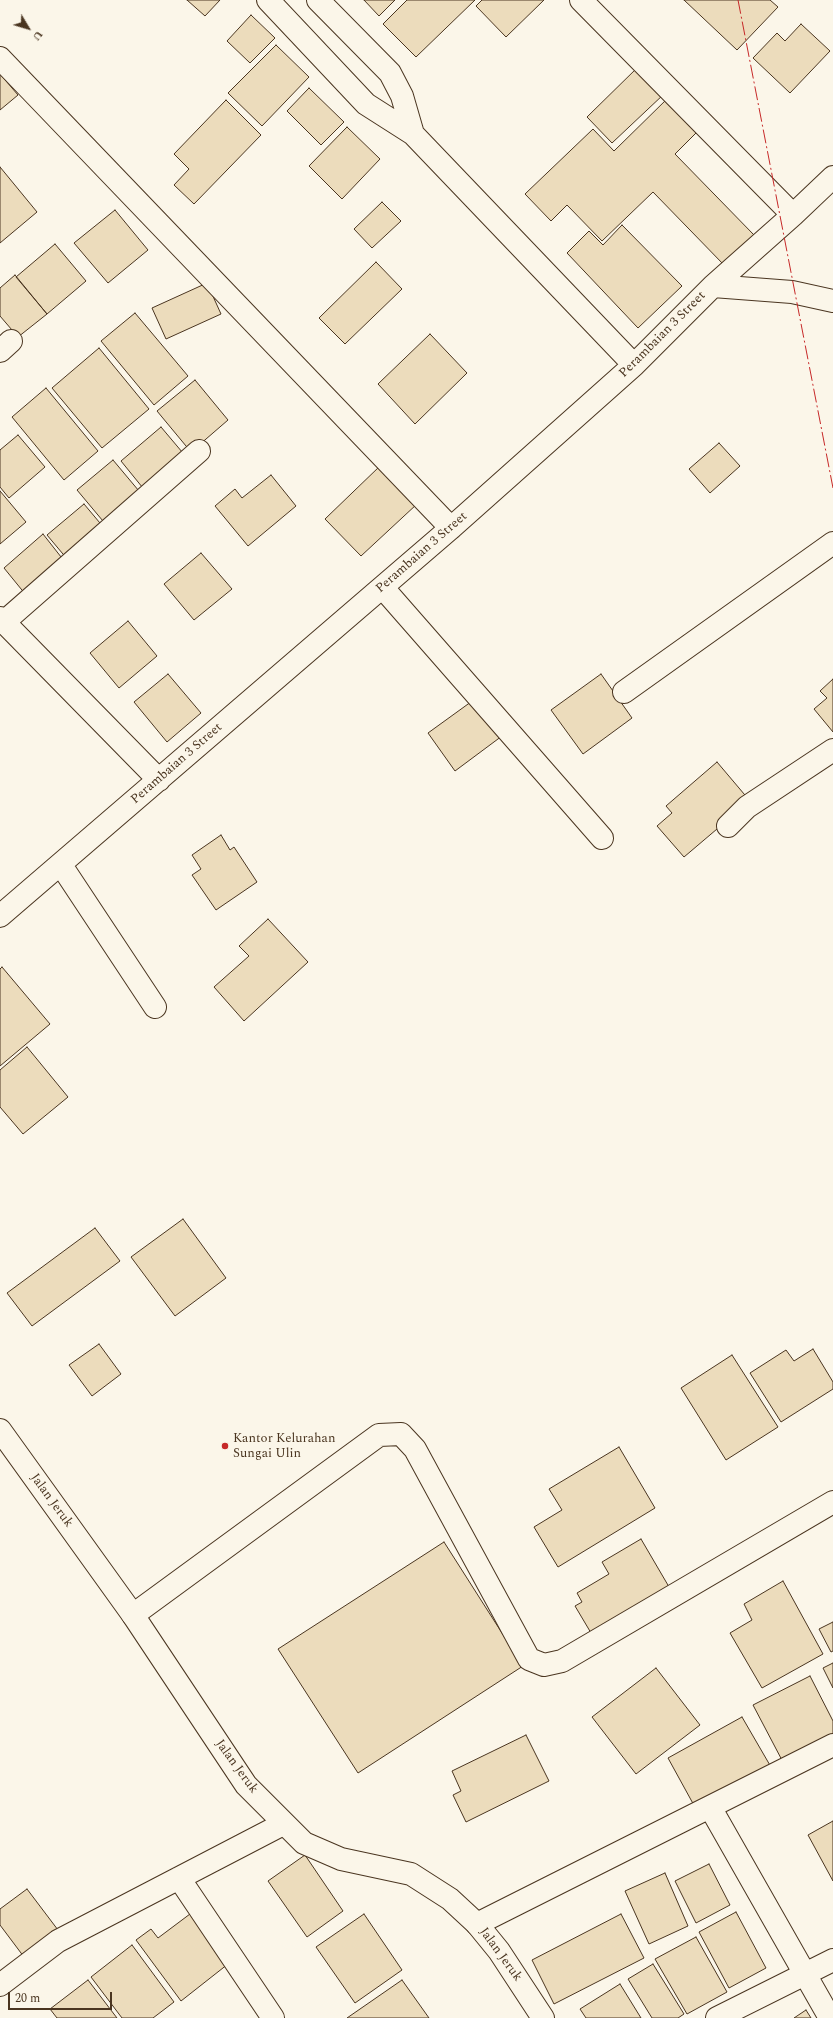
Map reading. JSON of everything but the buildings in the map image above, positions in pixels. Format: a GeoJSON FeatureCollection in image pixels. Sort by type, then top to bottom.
{"type":"FeatureCollection","features":[{"type":"Feature","properties":{"kind":"street"},"geometry":{"type":"LineString","coordinates":[[268,0],[366,104],[412,134],[634,365]]}},
{"type":"Feature","properties":{"kind":"street"},"geometry":{"type":"LineString","coordinates":[[318,0],[390,73],[402,96],[412,134]]}},
{"type":"Feature","properties":{"kind":"street"},"geometry":{"type":"LineString","coordinates":[[581,0],[792,215]]}},
{"type":"Feature","properties":{"kind":"street"},"geometry":{"type":"LineString","coordinates":[[0,58],[451,528]]}},
{"type":"Feature","properties":{"kind":"street","name":"Perambaian 3 Street"},"geometry":{"type":"LineString","coordinates":[[0,916],[451,528],[634,365],[713,286],[833,177]]}},
{"type":"Feature","properties":{"kind":"street"},"geometry":{"type":"LineString","coordinates":[[713,286],[792,292],[830,299],[833,302]]}},
{"type":"Feature","properties":{"kind":"street"},"geometry":{"type":"LineString","coordinates":[[159,780],[2,620],[199,451]]}},
{"type":"Feature","properties":{"kind":"street"},"geometry":{"type":"LineString","coordinates":[[624,692],[833,542]]}},
{"type":"Feature","properties":{"kind":"street"},"geometry":{"type":"LineString","coordinates":[[383,588],[602,838]]}},
{"type":"Feature","properties":{"kind":"street"},"geometry":{"type":"LineString","coordinates":[[728,826],[747,807],[833,750]]}},
{"type":"Feature","properties":{"kind":"street"},"geometry":{"type":"LineString","coordinates":[[61,865],[155,1007]]}},
{"type":"Feature","properties":{"kind":"street","name":"Jalan Jeruk"},"geometry":{"type":"LineString","coordinates":[[0,1430],[133,1615],[246,1785],[283,1824],[304,1843],[341,1859],[411,1874],[450,1899],[477,1924],[499,1951],[542,2018]]}},
{"type":"Feature","properties":{"kind":"street"},"geometry":{"type":"LineString","coordinates":[[133,1615],[379,1435],[401,1434],[415,1449],[529,1659],[544,1664],[562,1661],[833,1502]]}},
{"type":"Feature","properties":{"kind":"street"},"geometry":{"type":"LineString","coordinates":[[477,1924],[833,1744]]}},
{"type":"Feature","properties":{"kind":"street"},"geometry":{"type":"LineString","coordinates":[[710,1807],[830,2018]]}},
{"type":"Feature","properties":{"kind":"street"},"geometry":{"type":"LineString","coordinates":[[0,1985],[58,1942],[283,1824]]}},
{"type":"Feature","properties":{"kind":"street"},"geometry":{"type":"LineString","coordinates":[[179,1878],[273,2018]]}},
{"type":"Feature","properties":{"kind":"street"},"geometry":{"type":"LineString","coordinates":[[717,2018],[833,1960]]}},
{"type":"Feature","properties":{"kind":"power"},"geometry":{"type":"LineString","coordinates":[[738,0],[833,488]]}},
{"type":"Feature","properties":{"kind":"place","name":"Kantor Kelurahan Sungai Ulin"},"geometry":{"type":"Point","coordinates":[225,1446]}}]}
